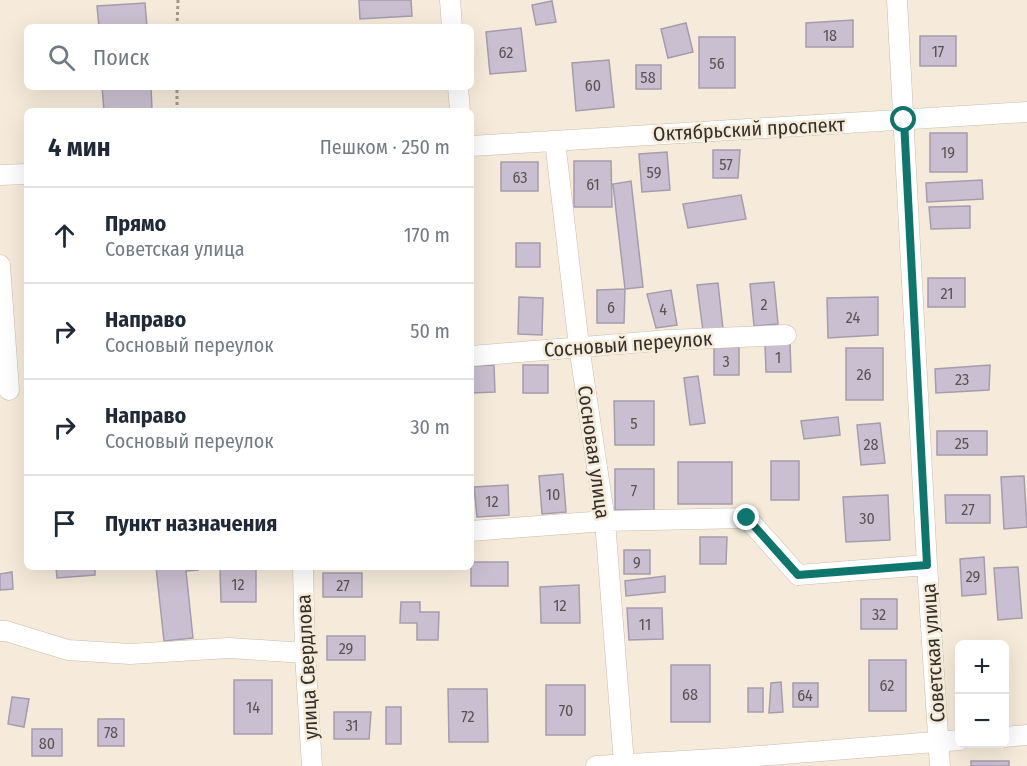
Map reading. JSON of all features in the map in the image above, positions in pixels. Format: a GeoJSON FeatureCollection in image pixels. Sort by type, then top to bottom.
{"type":"FeatureCollection","features":[{"type":"Feature","properties":{"kind":"street"},"geometry":{"type":"LineString","coordinates":[[450,0],[452,24]]}},
{"type":"Feature","properties":{"kind":"street","name":"Советская улица"},"geometry":{"type":"LineString","coordinates":[[897,0],[940,766]]}},
{"type":"Feature","properties":{"kind":"street"},"geometry":{"type":"LineString","coordinates":[[458,90],[460,108]]}},
{"type":"Feature","properties":{"kind":"street","name":"Октябрьский проспект"},"geometry":{"type":"LineString","coordinates":[[474,146],[1027,112]]}},
{"type":"Feature","properties":{"kind":"street","name":"Сосновая улица"},"geometry":{"type":"LineString","coordinates":[[555,141],[579,346],[605,521],[624,764]]}},
{"type":"Feature","properties":{"kind":"street"},"geometry":{"type":"LineString","coordinates":[[0,175],[24,174]]}},
{"type":"Feature","properties":{"kind":"street"},"geometry":{"type":"LineString","coordinates":[[0,265],[9,390]]}},
{"type":"Feature","properties":{"kind":"street","name":"Сосновый переулок"},"geometry":{"type":"LineString","coordinates":[[474,356],[669,340],[786,335]]}},
{"type":"Feature","properties":{"kind":"street"},"geometry":{"type":"LineString","coordinates":[[474,531],[605,521],[747,518],[798,575],[927,565]]}},
{"type":"Feature","properties":{"kind":"street","name":"улица Свердлова"},"geometry":{"type":"LineString","coordinates":[[303,570],[305,653],[312,766]]}},
{"type":"Feature","properties":{"kind":"street"},"geometry":{"type":"LineString","coordinates":[[0,631],[68,650],[130,654],[229,648],[305,653]]}},
{"type":"Feature","properties":{"kind":"street"},"geometry":{"type":"LineString","coordinates":[[1009,737],[1027,735]]}},
{"type":"Feature","properties":{"kind":"street"},"geometry":{"type":"LineString","coordinates":[[596,766],[733,762],[955,740]]}},
{"type":"Feature","properties":{"kind":"path"},"geometry":{"type":"LineString","coordinates":[[177,24],[178,0]]}},
{"type":"Feature","properties":{"kind":"path"},"geometry":{"type":"LineString","coordinates":[[177,90],[177,108]]}},
{"type":"Feature","properties":{"kind":"building"},"geometry":{"type":"Polygon","coordinates":[[[359,0],[411,0],[412,16],[360,19],[359,0]]]}},
{"type":"Feature","properties":{"kind":"building"},"geometry":{"type":"Polygon","coordinates":[[[552,1],[556,22],[536,25],[532,5],[552,1]]]}},
{"type":"Feature","properties":{"kind":"building"},"geometry":{"type":"Polygon","coordinates":[[[145,3],[147,24],[99,24],[97,6],[145,3]]]}},
{"type":"Feature","properties":{"kind":"building"},"geometry":{"type":"Polygon","coordinates":[[[853,20],[853,47],[806,47],[806,23],[853,20]]]}},
{"type":"Feature","properties":{"kind":"building"},"geometry":{"type":"Polygon","coordinates":[[[686,23],[693,52],[668,58],[661,29],[686,23]]]}},
{"type":"Feature","properties":{"kind":"building"},"geometry":{"type":"Polygon","coordinates":[[[521,28],[526,71],[490,74],[486,32],[521,28]]]}},
{"type":"Feature","properties":{"kind":"building"},"geometry":{"type":"Polygon","coordinates":[[[920,36],[956,36],[956,66],[920,66],[920,36]]]}},
{"type":"Feature","properties":{"kind":"building"},"geometry":{"type":"Polygon","coordinates":[[[699,37],[735,37],[735,88],[699,88],[699,37]]]}},
{"type":"Feature","properties":{"kind":"building"},"geometry":{"type":"Polygon","coordinates":[[[609,60],[614,107],[576,111],[572,63],[609,60]]]}},
{"type":"Feature","properties":{"kind":"building"},"geometry":{"type":"Polygon","coordinates":[[[636,65],[661,65],[661,89],[636,89],[636,65]]]}},
{"type":"Feature","properties":{"kind":"building"},"geometry":{"type":"Polygon","coordinates":[[[102,90],[151,90],[152,108],[104,108],[102,90]]]}},
{"type":"Feature","properties":{"kind":"building"},"geometry":{"type":"Polygon","coordinates":[[[930,133],[967,133],[967,172],[930,172],[930,133]]]}},
{"type":"Feature","properties":{"kind":"building"},"geometry":{"type":"Polygon","coordinates":[[[713,150],[740,150],[738,178],[713,178],[713,150]]]}},
{"type":"Feature","properties":{"kind":"building"},"geometry":{"type":"Polygon","coordinates":[[[667,152],[670,190],[642,192],[639,154],[667,152]]]}},
{"type":"Feature","properties":{"kind":"building"},"geometry":{"type":"Polygon","coordinates":[[[574,161],[611,161],[612,207],[574,207],[574,161]]]}},
{"type":"Feature","properties":{"kind":"building"},"geometry":{"type":"Polygon","coordinates":[[[501,162],[538,162],[538,191],[501,191],[501,162]]]}},
{"type":"Feature","properties":{"kind":"building"},"geometry":{"type":"Polygon","coordinates":[[[982,180],[983,199],[927,202],[926,183],[982,180]]]}},
{"type":"Feature","properties":{"kind":"building"},"geometry":{"type":"Polygon","coordinates":[[[631,181],[643,287],[625,289],[613,184],[631,181]]]}},
{"type":"Feature","properties":{"kind":"building"},"geometry":{"type":"Polygon","coordinates":[[[741,195],[746,219],[688,228],[683,204],[741,195]]]}},
{"type":"Feature","properties":{"kind":"building"},"geometry":{"type":"Polygon","coordinates":[[[970,206],[970,228],[931,229],[929,207],[970,206]]]}},
{"type":"Feature","properties":{"kind":"building"},"geometry":{"type":"Polygon","coordinates":[[[516,243],[540,243],[540,267],[516,267],[516,243]]]}},
{"type":"Feature","properties":{"kind":"building"},"geometry":{"type":"Polygon","coordinates":[[[928,278],[965,278],[965,307],[928,307],[928,278]]]}},
{"type":"Feature","properties":{"kind":"building"},"geometry":{"type":"Polygon","coordinates":[[[774,282],[778,324],[754,326],[750,284],[774,282]]]}},
{"type":"Feature","properties":{"kind":"building"},"geometry":{"type":"Polygon","coordinates":[[[718,283],[723,329],[703,331],[697,285],[718,283]]]}},
{"type":"Feature","properties":{"kind":"building"},"geometry":{"type":"Polygon","coordinates":[[[625,289],[624,323],[597,323],[597,290],[625,289]]]}},
{"type":"Feature","properties":{"kind":"building"},"geometry":{"type":"Polygon","coordinates":[[[671,290],[677,325],[656,328],[647,294],[671,290]]]}},
{"type":"Feature","properties":{"kind":"building"},"geometry":{"type":"Polygon","coordinates":[[[519,297],[543,298],[542,335],[518,334],[519,297]]]}},
{"type":"Feature","properties":{"kind":"building"},"geometry":{"type":"Polygon","coordinates":[[[878,297],[878,335],[828,338],[827,298],[878,297]]]}},
{"type":"Feature","properties":{"kind":"building"},"geometry":{"type":"Polygon","coordinates":[[[765,343],[790,343],[791,372],[766,372],[765,343]]]}},
{"type":"Feature","properties":{"kind":"building"},"geometry":{"type":"Polygon","coordinates":[[[714,347],[739,347],[739,375],[714,375],[714,347]]]}},
{"type":"Feature","properties":{"kind":"building"},"geometry":{"type":"Polygon","coordinates":[[[846,348],[883,348],[883,400],[846,400],[846,348]]]}},
{"type":"Feature","properties":{"kind":"building"},"geometry":{"type":"Polygon","coordinates":[[[494,365],[495,392],[474,393],[474,366],[494,365]]]}},
{"type":"Feature","properties":{"kind":"building"},"geometry":{"type":"Polygon","coordinates":[[[523,365],[548,365],[548,393],[523,393],[523,365]]]}},
{"type":"Feature","properties":{"kind":"building"},"geometry":{"type":"Polygon","coordinates":[[[990,365],[989,390],[936,393],[935,369],[990,365]]]}},
{"type":"Feature","properties":{"kind":"building"},"geometry":{"type":"Polygon","coordinates":[[[698,376],[705,423],[690,425],[684,378],[698,376]]]}},
{"type":"Feature","properties":{"kind":"building"},"geometry":{"type":"Polygon","coordinates":[[[614,401],[654,401],[654,445],[615,445],[614,401]]]}},
{"type":"Feature","properties":{"kind":"building"},"geometry":{"type":"Polygon","coordinates":[[[838,417],[840,435],[804,439],[801,421],[838,417]]]}},
{"type":"Feature","properties":{"kind":"building"},"geometry":{"type":"Polygon","coordinates":[[[880,423],[885,463],[861,465],[857,425],[880,423]]]}},
{"type":"Feature","properties":{"kind":"building"},"geometry":{"type":"Polygon","coordinates":[[[937,431],[987,431],[987,455],[937,455],[937,431]]]}},
{"type":"Feature","properties":{"kind":"building"},"geometry":{"type":"Polygon","coordinates":[[[771,461],[799,461],[799,500],[771,500],[771,461]]]}},
{"type":"Feature","properties":{"kind":"building"},"geometry":{"type":"Polygon","coordinates":[[[678,462],[732,462],[732,504],[678,504],[678,462]]]}},
{"type":"Feature","properties":{"kind":"building"},"geometry":{"type":"Polygon","coordinates":[[[615,469],[654,469],[654,510],[615,510],[615,469]]]}},
{"type":"Feature","properties":{"kind":"building"},"geometry":{"type":"Polygon","coordinates":[[[563,474],[566,512],[542,514],[539,476],[563,474]]]}},
{"type":"Feature","properties":{"kind":"building"},"geometry":{"type":"Polygon","coordinates":[[[1024,476],[1027,527],[1004,529],[1001,477],[1024,476]]]}},
{"type":"Feature","properties":{"kind":"building"},"geometry":{"type":"Polygon","coordinates":[[[508,485],[509,515],[477,517],[474,487],[508,485]]]}},
{"type":"Feature","properties":{"kind":"building"},"geometry":{"type":"Polygon","coordinates":[[[888,495],[890,540],[846,542],[843,497],[888,495]]]}},
{"type":"Feature","properties":{"kind":"building"},"geometry":{"type":"Polygon","coordinates":[[[945,495],[990,495],[990,523],[946,523],[945,495]]]}},
{"type":"Feature","properties":{"kind":"building"},"geometry":{"type":"Polygon","coordinates":[[[700,537],[727,537],[726,564],[700,564],[700,537]]]}},
{"type":"Feature","properties":{"kind":"building"},"geometry":{"type":"Polygon","coordinates":[[[624,550],[650,550],[650,574],[624,574],[624,550]]]}},
{"type":"Feature","properties":{"kind":"building"},"geometry":{"type":"Polygon","coordinates":[[[984,557],[986,594],[962,596],[960,559],[984,557]]]}},
{"type":"Feature","properties":{"kind":"building"},"geometry":{"type":"Polygon","coordinates":[[[474,562],[508,562],[508,586],[471,586],[471,570],[474,570],[474,562]]]}},
{"type":"Feature","properties":{"kind":"building"},"geometry":{"type":"Polygon","coordinates":[[[1018,567],[1022,618],[998,620],[994,568],[1018,567]]]}},
{"type":"Feature","properties":{"kind":"building"},"geometry":{"type":"Polygon","coordinates":[[[56,570],[95,570],[95,575],[57,578],[56,570]]]}},
{"type":"Feature","properties":{"kind":"building"},"geometry":{"type":"Polygon","coordinates":[[[156,570],[198,570],[186,571],[193,638],[164,641],[156,570]]]}},
{"type":"Feature","properties":{"kind":"building"},"geometry":{"type":"Polygon","coordinates":[[[220,570],[256,570],[256,602],[221,602],[220,570]]]}},
{"type":"Feature","properties":{"kind":"building"},"geometry":{"type":"Polygon","coordinates":[[[12,572],[13,589],[0,590],[0,574],[12,572]]]}},
{"type":"Feature","properties":{"kind":"building"},"geometry":{"type":"Polygon","coordinates":[[[323,573],[362,573],[362,597],[323,597],[323,573]]]}},
{"type":"Feature","properties":{"kind":"building"},"geometry":{"type":"Polygon","coordinates":[[[665,576],[665,592],[626,596],[625,581],[665,576]]]}},
{"type":"Feature","properties":{"kind":"building"},"geometry":{"type":"Polygon","coordinates":[[[579,585],[580,623],[541,623],[540,587],[579,585]]]}},
{"type":"Feature","properties":{"kind":"building"},"geometry":{"type":"Polygon","coordinates":[[[861,599],[897,599],[897,629],[861,629],[861,599]]]}},
{"type":"Feature","properties":{"kind":"building"},"geometry":{"type":"Polygon","coordinates":[[[401,602],[420,602],[420,612],[439,612],[438,640],[417,640],[417,623],[400,623],[401,602]]]}},
{"type":"Feature","properties":{"kind":"building"},"geometry":{"type":"Polygon","coordinates":[[[627,608],[662,608],[663,639],[629,640],[627,608]]]}},
{"type":"Feature","properties":{"kind":"building"},"geometry":{"type":"Polygon","coordinates":[[[327,636],[365,636],[365,660],[327,660],[327,636]]]}},
{"type":"Feature","properties":{"kind":"building"},"geometry":{"type":"Polygon","coordinates":[[[869,660],[906,660],[906,711],[869,711],[869,660]]]}},
{"type":"Feature","properties":{"kind":"building"},"geometry":{"type":"Polygon","coordinates":[[[671,665],[710,665],[710,722],[671,722],[671,665]]]}},
{"type":"Feature","properties":{"kind":"building"},"geometry":{"type":"Polygon","coordinates":[[[234,680],[272,680],[272,734],[234,734],[234,680]]]}},
{"type":"Feature","properties":{"kind":"building"},"geometry":{"type":"Polygon","coordinates":[[[781,682],[783,712],[769,713],[771,683],[781,682]]]}},
{"type":"Feature","properties":{"kind":"building"},"geometry":{"type":"Polygon","coordinates":[[[793,683],[818,683],[818,707],[793,707],[793,683]]]}},
{"type":"Feature","properties":{"kind":"building"},"geometry":{"type":"Polygon","coordinates":[[[546,685],[585,685],[585,735],[546,735],[546,685]]]}},
{"type":"Feature","properties":{"kind":"building"},"geometry":{"type":"Polygon","coordinates":[[[748,688],[763,688],[763,712],[748,712],[748,688]]]}},
{"type":"Feature","properties":{"kind":"building"},"geometry":{"type":"Polygon","coordinates":[[[448,689],[487,689],[488,742],[449,742],[448,689]]]}},
{"type":"Feature","properties":{"kind":"building"},"geometry":{"type":"Polygon","coordinates":[[[12,697],[29,699],[24,727],[8,724],[12,697]]]}},
{"type":"Feature","properties":{"kind":"building"},"geometry":{"type":"Polygon","coordinates":[[[386,707],[401,707],[401,744],[386,744],[386,707]]]}},
{"type":"Feature","properties":{"kind":"building"},"geometry":{"type":"Polygon","coordinates":[[[334,712],[371,712],[369,739],[334,739],[334,712]]]}},
{"type":"Feature","properties":{"kind":"building"},"geometry":{"type":"Polygon","coordinates":[[[98,719],[124,719],[124,746],[98,746],[98,719]]]}},
{"type":"Feature","properties":{"kind":"building"},"geometry":{"type":"Polygon","coordinates":[[[32,729],[62,729],[62,756],[32,756],[32,729]]]}},
{"type":"Feature","properties":{"kind":"building"},"geometry":{"type":"Polygon","coordinates":[[[971,761],[1009,761],[1009,766],[971,766],[971,761]]]}},
{"type":"Feature","properties":{"kind":"route"},"geometry":{"type":"LineString","coordinates":[[747,518],[798,575],[927,565],[904,120]]}}]}
